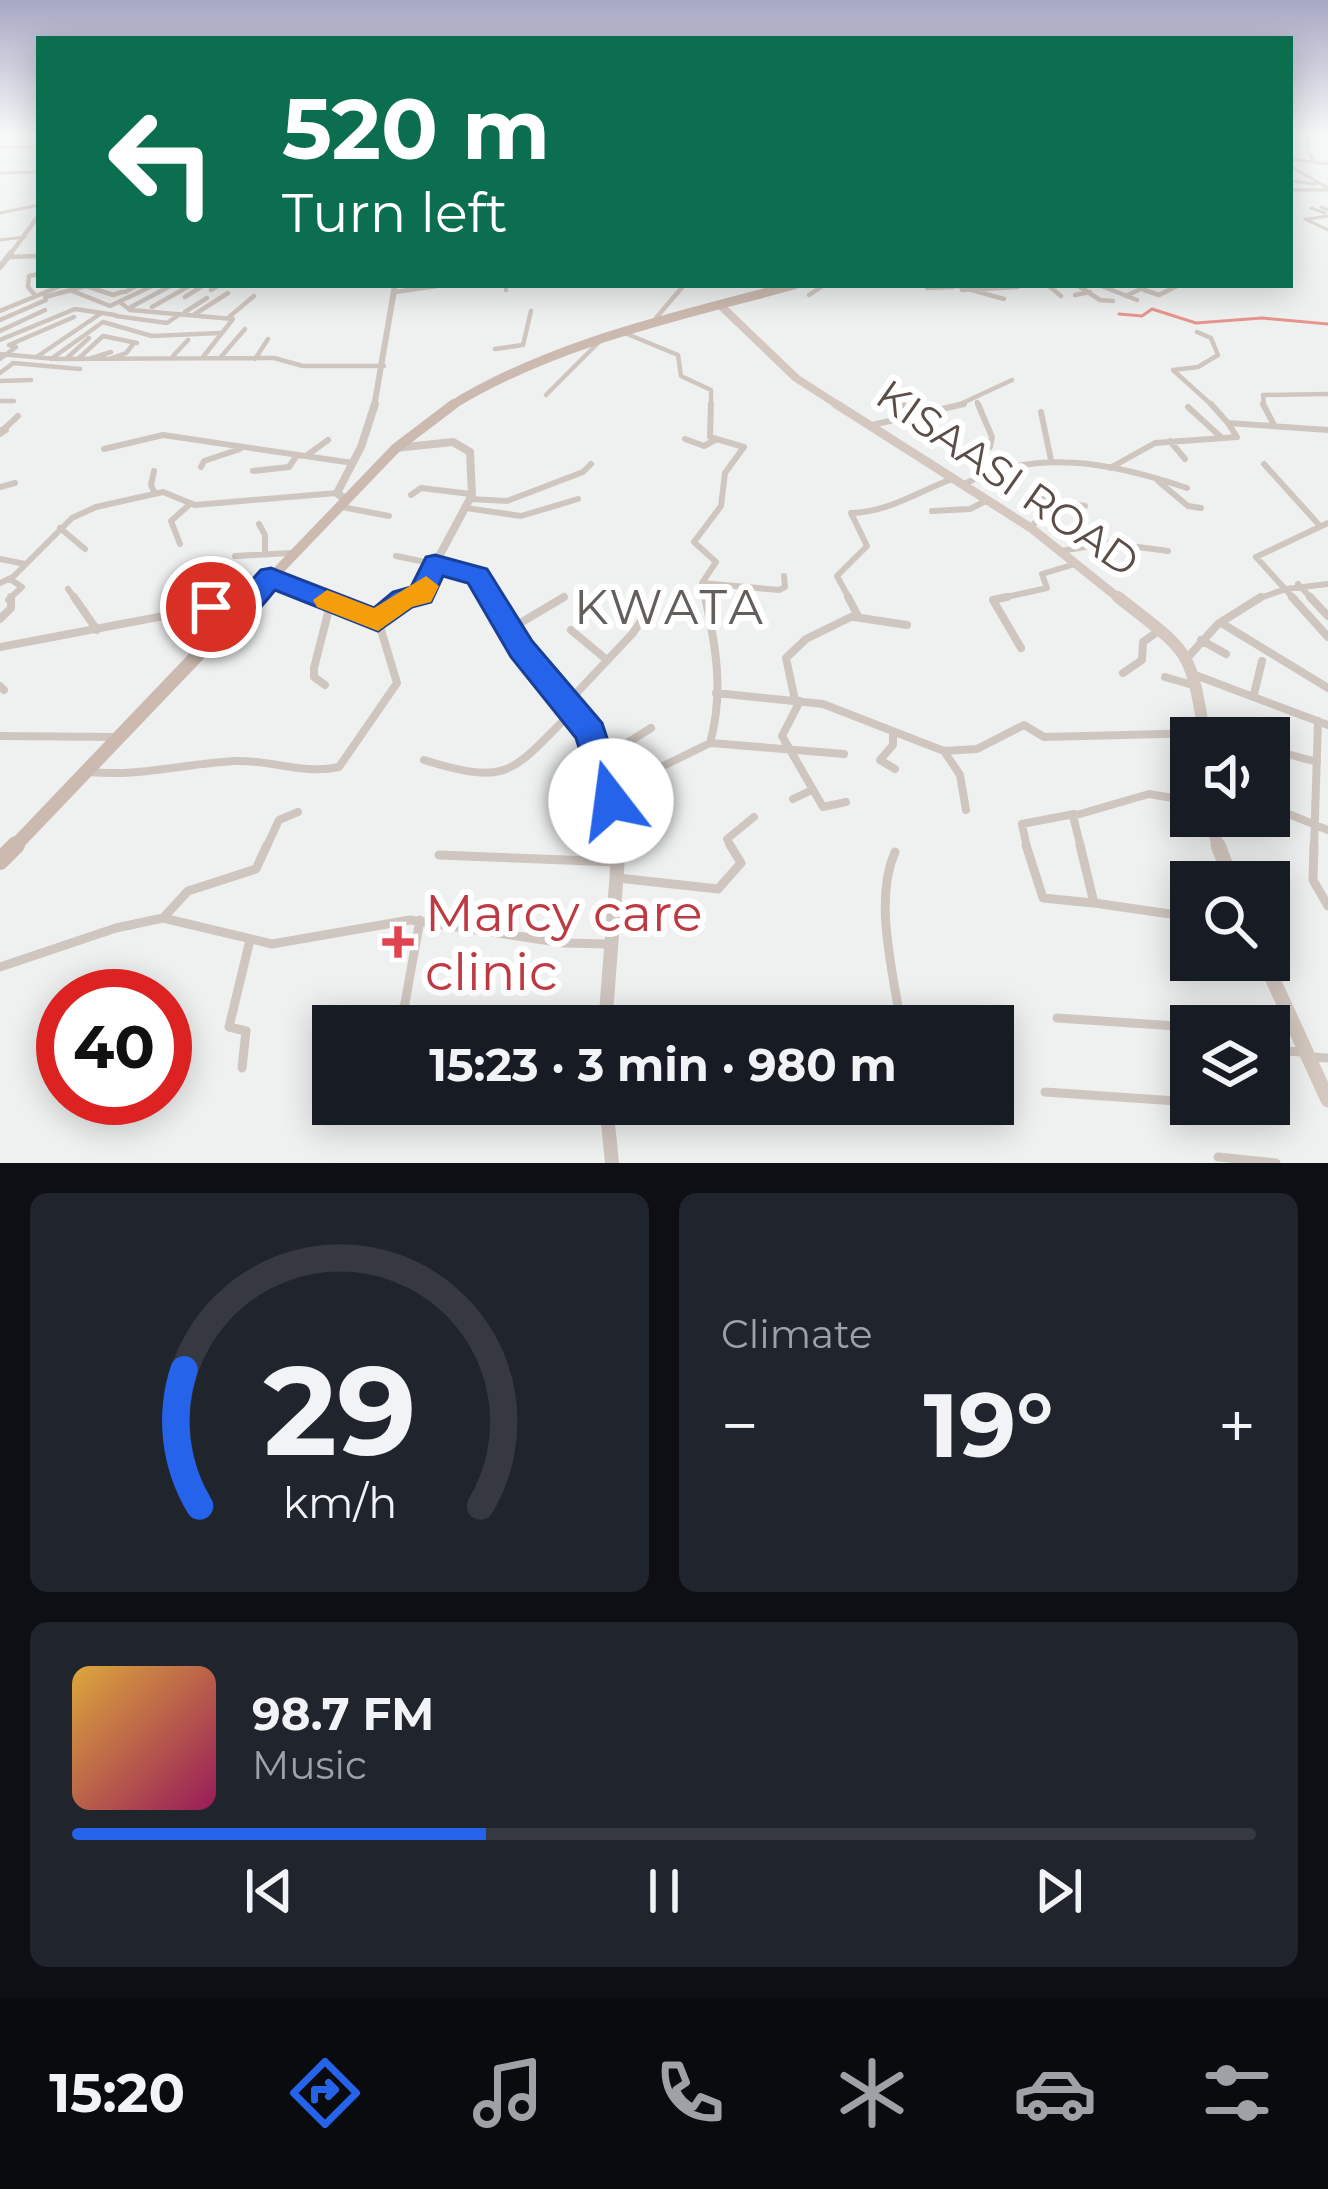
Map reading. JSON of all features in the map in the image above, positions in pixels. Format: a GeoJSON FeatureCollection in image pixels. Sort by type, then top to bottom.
{"type":"FeatureCollection","features":[{"type":"Feature","properties":{"kind":"main road"},"geometry":{"type":"LineString","coordinates":[[0,861],[341,500],[436,412],[488,381],[784,288]]}},
{"type":"Feature","properties":{"kind":"main road","name":"KISAASI ROAD"},"geometry":{"type":"LineString","coordinates":[[722,306],[796,378],[1031,528],[1189,656]]}},
{"type":"Feature","properties":{"kind":"main road"},"geometry":{"type":"LineString","coordinates":[[1189,656],[1202,717]]}},
{"type":"Feature","properties":{"kind":"main road"},"geometry":{"type":"LineString","coordinates":[[1273,981],[1328,1100]]}},
{"type":"Feature","properties":{"kind":"street"},"geometry":{"type":"LineString","coordinates":[[0,213],[36,206]]}},
{"type":"Feature","properties":{"kind":"street"},"geometry":{"type":"LineString","coordinates":[[1321,207],[1328,215]]}},
{"type":"Feature","properties":{"kind":"street"},"geometry":{"type":"LineString","coordinates":[[1311,208],[1328,215]]}},
{"type":"Feature","properties":{"kind":"street"},"geometry":{"type":"LineString","coordinates":[[1328,215],[1302,219],[1328,230]]}},
{"type":"Feature","properties":{"kind":"street"},"geometry":{"type":"LineString","coordinates":[[3,261],[36,219]]}},
{"type":"Feature","properties":{"kind":"street"},"geometry":{"type":"LineString","coordinates":[[29,228],[36,227]]}},
{"type":"Feature","properties":{"kind":"street"},"geometry":{"type":"LineString","coordinates":[[0,240],[25,237]]}},
{"type":"Feature","properties":{"kind":"street"},"geometry":{"type":"LineString","coordinates":[[3,261],[36,256]]}},
{"type":"Feature","properties":{"kind":"street"},"geometry":{"type":"LineString","coordinates":[[36,275],[29,276],[28,287],[34,294],[92,319],[115,315],[168,323],[207,298]]}},
{"type":"Feature","properties":{"kind":"street"},"geometry":{"type":"LineString","coordinates":[[0,311],[53,288]]}},
{"type":"Feature","properties":{"kind":"street"},"geometry":{"type":"LineString","coordinates":[[0,320],[79,288]]}},
{"type":"Feature","properties":{"kind":"street"},"geometry":{"type":"LineString","coordinates":[[94,288],[113,295],[132,288]]}},
{"type":"Feature","properties":{"kind":"street"},"geometry":{"type":"LineString","coordinates":[[120,288],[137,294]]}},
{"type":"Feature","properties":{"kind":"street"},"geometry":{"type":"LineString","coordinates":[[115,315],[148,288]]}},
{"type":"Feature","properties":{"kind":"street"},"geometry":{"type":"LineString","coordinates":[[125,307],[166,288]]}},
{"type":"Feature","properties":{"kind":"street"},"geometry":{"type":"LineString","coordinates":[[149,309],[186,288]]}},
{"type":"Feature","properties":{"kind":"street"},"geometry":{"type":"LineString","coordinates":[[185,297],[199,288]]}},
{"type":"Feature","properties":{"kind":"street"},"geometry":{"type":"LineString","coordinates":[[662,324],[656,319],[682,288]]}},
{"type":"Feature","properties":{"kind":"street"},"geometry":{"type":"LineString","coordinates":[[809,295],[820,288]]}},
{"type":"Feature","properties":{"kind":"street"},"geometry":{"type":"LineString","coordinates":[[962,288],[1004,299]]}},
{"type":"Feature","properties":{"kind":"street"},"geometry":{"type":"LineString","coordinates":[[1051,288],[1061,296]]}},
{"type":"Feature","properties":{"kind":"street"},"geometry":{"type":"LineString","coordinates":[[1083,288],[1100,301],[1113,301]]}},
{"type":"Feature","properties":{"kind":"street"},"geometry":{"type":"LineString","coordinates":[[1106,288],[1137,300]]}},
{"type":"Feature","properties":{"kind":"street"},"geometry":{"type":"LineString","coordinates":[[1126,296],[1146,288],[1159,295],[1173,288]]}},
{"type":"Feature","properties":{"kind":"street"},"geometry":{"type":"LineString","coordinates":[[341,500],[357,463],[383,366],[395,289]]}},
{"type":"Feature","properties":{"kind":"street"},"geometry":{"type":"LineString","coordinates":[[70,290],[102,304],[192,316],[229,317],[254,296]]}},
{"type":"Feature","properties":{"kind":"street"},"geometry":{"type":"LineString","coordinates":[[1075,295],[1090,292]]}},
{"type":"Feature","properties":{"kind":"street"},"geometry":{"type":"LineString","coordinates":[[192,316],[228,293]]}},
{"type":"Feature","properties":{"kind":"street"},"geometry":{"type":"LineString","coordinates":[[160,311],[169,306]]}},
{"type":"Feature","properties":{"kind":"street"},"geometry":{"type":"LineString","coordinates":[[0,342],[60,307]]}},
{"type":"Feature","properties":{"kind":"street"},"geometry":{"type":"LineString","coordinates":[[0,331],[45,310]]}},
{"type":"Feature","properties":{"kind":"street"},"geometry":{"type":"LineString","coordinates":[[495,350],[523,345],[531,311]]}},
{"type":"Feature","properties":{"kind":"street"},"geometry":{"type":"LineString","coordinates":[[9,345],[72,314],[102,318],[152,336],[220,333]]}},
{"type":"Feature","properties":{"kind":"street"},"geometry":{"type":"LineString","coordinates":[[202,357],[233,321],[229,317]]}},
{"type":"Feature","properties":{"kind":"street"},"geometry":{"type":"LineString","coordinates":[[51,359],[102,318]]}},
{"type":"Feature","properties":{"kind":"street"},"geometry":{"type":"LineString","coordinates":[[37,357],[92,319]]}},
{"type":"Feature","properties":{"kind":"street"},"geometry":{"type":"LineString","coordinates":[[220,358],[245,328]]}},
{"type":"Feature","properties":{"kind":"street"},"geometry":{"type":"LineString","coordinates":[[1110,468],[1133,449],[1167,439],[1238,436],[1198,388],[1173,370],[1198,367],[1218,355],[1211,338],[1197,332]]}},
{"type":"Feature","properties":{"kind":"street"},"geometry":{"type":"LineString","coordinates":[[627,334],[675,353],[681,376],[710,388],[709,436],[744,447],[725,473],[722,506],[694,542],[716,562],[702,583],[717,646],[710,743]]}},
{"type":"Feature","properties":{"kind":"street"},"geometry":{"type":"LineString","coordinates":[[6,358],[90,360],[126,353],[135,343],[103,336],[78,359]]}},
{"type":"Feature","properties":{"kind":"street"},"geometry":{"type":"LineString","coordinates":[[66,359],[88,338]]}},
{"type":"Feature","properties":{"kind":"street"},"geometry":{"type":"LineString","coordinates":[[255,358],[268,339]]}},
{"type":"Feature","properties":{"kind":"street"},"geometry":{"type":"LineString","coordinates":[[173,356],[188,340]]}},
{"type":"Feature","properties":{"kind":"street"},"geometry":{"type":"LineString","coordinates":[[0,342],[16,347],[0,373]]}},
{"type":"Feature","properties":{"kind":"street"},"geometry":{"type":"LineString","coordinates":[[546,395],[599,343]]}},
{"type":"Feature","properties":{"kind":"street"},"geometry":{"type":"LineString","coordinates":[[110,356],[383,366]]}},
{"type":"Feature","properties":{"kind":"street"},"geometry":{"type":"LineString","coordinates":[[6,358],[80,369]]}},
{"type":"Feature","properties":{"kind":"street"},"geometry":{"type":"LineString","coordinates":[[0,381],[31,380]]}},
{"type":"Feature","properties":{"kind":"street"},"geometry":{"type":"LineString","coordinates":[[872,425],[977,402],[995,395],[1012,380]]}},
{"type":"Feature","properties":{"kind":"street"},"geometry":{"type":"LineString","coordinates":[[1274,423],[1262,404],[1263,395],[1328,394]]}},
{"type":"Feature","properties":{"kind":"street"},"geometry":{"type":"LineString","coordinates":[[895,398],[917,415]]}},
{"type":"Feature","properties":{"kind":"street"},"geometry":{"type":"LineString","coordinates":[[0,401],[14,401]]}},
{"type":"Feature","properties":{"kind":"street"},"geometry":{"type":"LineString","coordinates":[[977,402],[992,438],[990,448]]}},
{"type":"Feature","properties":{"kind":"street"},"geometry":{"type":"LineString","coordinates":[[1187,407],[1222,438]]}},
{"type":"Feature","properties":{"kind":"street"},"geometry":{"type":"LineString","coordinates":[[1041,412],[1051,460]]}},
{"type":"Feature","properties":{"kind":"street"},"geometry":{"type":"LineString","coordinates":[[2,431],[18,416]]}},
{"type":"Feature","properties":{"kind":"street"},"geometry":{"type":"LineString","coordinates":[[1228,423],[1274,423],[1318,428],[1328,434]]}},
{"type":"Feature","properties":{"kind":"street"},"geometry":{"type":"LineString","coordinates":[[104,449],[156,435],[357,463]]}},
{"type":"Feature","properties":{"kind":"street"},"geometry":{"type":"LineString","coordinates":[[685,439],[704,446],[716,440]]}},
{"type":"Feature","properties":{"kind":"street"},"geometry":{"type":"LineString","coordinates":[[1167,439],[1181,448],[1185,459]]}},
{"type":"Feature","properties":{"kind":"street"},"geometry":{"type":"LineString","coordinates":[[253,471],[289,467],[328,440]]}},
{"type":"Feature","properties":{"kind":"street"},"geometry":{"type":"LineString","coordinates":[[378,620],[403,599],[421,595],[469,501],[472,460],[462,444],[396,448]]}},
{"type":"Feature","properties":{"kind":"street"},"geometry":{"type":"LineString","coordinates":[[201,467],[204,460],[243,448]]}},
{"type":"Feature","properties":{"kind":"street"},"geometry":{"type":"LineString","coordinates":[[854,617],[858,609],[837,576],[867,546],[851,513],[887,510],[902,504],[903,498],[995,468],[1051,460],[1110,468],[1186,488]]}},
{"type":"Feature","properties":{"kind":"street"},"geometry":{"type":"LineString","coordinates":[[469,501],[507,501],[572,477],[591,464]]}},
{"type":"Feature","properties":{"kind":"street"},"geometry":{"type":"LineString","coordinates":[[1264,464],[1324,525],[1256,555],[1328,638]]}},
{"type":"Feature","properties":{"kind":"street"},"geometry":{"type":"LineString","coordinates":[[154,471],[154,494]]}},
{"type":"Feature","properties":{"kind":"street"},"geometry":{"type":"LineString","coordinates":[[1155,478],[1188,506],[1201,508]]}},
{"type":"Feature","properties":{"kind":"street"},"geometry":{"type":"LineString","coordinates":[[0,487],[15,483]]}},
{"type":"Feature","properties":{"kind":"street"},"geometry":{"type":"LineString","coordinates":[[411,495],[422,488],[520,516],[578,499]]}},
{"type":"Feature","properties":{"kind":"street"},"geometry":{"type":"LineString","coordinates":[[0,583],[83,511],[120,496],[170,493],[189,505],[341,500],[389,516]]}},
{"type":"Feature","properties":{"kind":"street"},"geometry":{"type":"LineString","coordinates":[[1031,528],[1040,516],[1036,498],[1085,506]]}},
{"type":"Feature","properties":{"kind":"street"},"geometry":{"type":"LineString","coordinates":[[932,511],[970,509],[988,500]]}},
{"type":"Feature","properties":{"kind":"street"},"geometry":{"type":"LineString","coordinates":[[180,544],[171,521],[189,505]]}},
{"type":"Feature","properties":{"kind":"street"},"geometry":{"type":"LineString","coordinates":[[259,524],[265,535],[265,555]]}},
{"type":"Feature","properties":{"kind":"street"},"geometry":{"type":"LineString","coordinates":[[60,528],[85,549]]}},
{"type":"Feature","properties":{"kind":"street"},"geometry":{"type":"LineString","coordinates":[[1060,551],[1108,543],[1168,551]]}},
{"type":"Feature","properties":{"kind":"street"},"geometry":{"type":"LineString","coordinates":[[235,556],[294,553]]}},
{"type":"Feature","properties":{"kind":"street"},"geometry":{"type":"LineString","coordinates":[[396,556],[482,579],[509,630],[590,733],[607,784],[619,862],[607,1005]]}},
{"type":"Feature","properties":{"kind":"street"},"geometry":{"type":"LineString","coordinates":[[0,559],[25,564]]}},
{"type":"Feature","properties":{"kind":"street"},"geometry":{"type":"LineString","coordinates":[[1022,648],[993,600],[1047,588],[1042,574],[1076,564]]}},
{"type":"Feature","properties":{"kind":"street"},"geometry":{"type":"LineString","coordinates":[[702,583],[779,590],[784,587],[784,576]]}},
{"type":"Feature","properties":{"kind":"street"},"geometry":{"type":"LineString","coordinates":[[271,577],[378,620]]}},
{"type":"Feature","properties":{"kind":"street"},"geometry":{"type":"LineString","coordinates":[[0,619],[11,608],[8,600],[22,587],[10,579]]}},
{"type":"Feature","properties":{"kind":"street"},"geometry":{"type":"LineString","coordinates":[[1298,584],[1328,616]]}},
{"type":"Feature","properties":{"kind":"street"},"geometry":{"type":"LineString","coordinates":[[1189,656],[1222,624],[1279,587],[1328,584]]}},
{"type":"Feature","properties":{"kind":"street"},"geometry":{"type":"LineString","coordinates":[[68,590],[97,630]]}},
{"type":"Feature","properties":{"kind":"street"},"geometry":{"type":"LineString","coordinates":[[509,630],[564,597]]}},
{"type":"Feature","properties":{"kind":"street"},"geometry":{"type":"LineString","coordinates":[[424,760],[482,778],[500,777],[569,708],[655,600]]}},
{"type":"Feature","properties":{"kind":"street"},"geometry":{"type":"LineString","coordinates":[[325,685],[316,679],[314,668],[331,602]]}},
{"type":"Feature","properties":{"kind":"street"},"geometry":{"type":"LineString","coordinates":[[0,647],[211,607],[243,607]]}},
{"type":"Feature","properties":{"kind":"street"},"geometry":{"type":"LineString","coordinates":[[846,802],[825,808],[788,748],[782,730],[798,700],[785,658],[806,639],[854,617],[907,626]]}},
{"type":"Feature","properties":{"kind":"street"},"geometry":{"type":"LineString","coordinates":[[86,772],[137,777],[170,768],[245,761],[335,770],[397,683],[378,620]]}},
{"type":"Feature","properties":{"kind":"street"},"geometry":{"type":"LineString","coordinates":[[1222,624],[1328,688]]}},
{"type":"Feature","properties":{"kind":"street"},"geometry":{"type":"LineString","coordinates":[[571,630],[607,659]]}},
{"type":"Feature","properties":{"kind":"street"},"geometry":{"type":"LineString","coordinates":[[1123,673],[1142,660],[1143,642],[1160,631]]}},
{"type":"Feature","properties":{"kind":"street"},"geometry":{"type":"LineString","coordinates":[[1202,640],[1226,654]]}},
{"type":"Feature","properties":{"kind":"street"},"geometry":{"type":"LineString","coordinates":[[1254,694],[1262,662]]}},
{"type":"Feature","properties":{"kind":"street"},"geometry":{"type":"LineString","coordinates":[[1165,677],[1254,694],[1325,721],[1313,880],[1328,906]]}},
{"type":"Feature","properties":{"kind":"street"},"geometry":{"type":"LineString","coordinates":[[716,692],[832,706],[944,751],[977,749],[1024,725],[1043,737],[1170,735]]}},
{"type":"Feature","properties":{"kind":"street"},"geometry":{"type":"LineString","coordinates":[[600,760],[651,728]]}},
{"type":"Feature","properties":{"kind":"street"},"geometry":{"type":"LineString","coordinates":[[893,734],[893,745],[880,760],[895,769]]}},
{"type":"Feature","properties":{"kind":"street"},"geometry":{"type":"LineString","coordinates":[[0,736],[117,738]]}},
{"type":"Feature","properties":{"kind":"street"},"geometry":{"type":"LineString","coordinates":[[607,784],[663,766],[710,743],[844,754]]}},
{"type":"Feature","properties":{"kind":"street"},"geometry":{"type":"LineString","coordinates":[[944,751],[958,771],[966,810]]}},
{"type":"Feature","properties":{"kind":"street"},"geometry":{"type":"LineString","coordinates":[[1290,754],[1321,762]]}},
{"type":"Feature","properties":{"kind":"street"},"geometry":{"type":"LineString","coordinates":[[793,799],[812,790]]}},
{"type":"Feature","properties":{"kind":"street"},"geometry":{"type":"LineString","coordinates":[[1170,798],[1149,794],[1022,824],[1021,830],[1043,898],[1170,914]]}},
{"type":"Feature","properties":{"kind":"street"},"geometry":{"type":"LineString","coordinates":[[163,918],[188,891],[256,869],[279,820],[298,812]]}},
{"type":"Feature","properties":{"kind":"street"},"geometry":{"type":"LineString","coordinates":[[1074,814],[1094,903]]}},
{"type":"Feature","properties":{"kind":"street"},"geometry":{"type":"LineString","coordinates":[[1290,815],[1328,830]]}},
{"type":"Feature","properties":{"kind":"street"},"geometry":{"type":"LineString","coordinates":[[618,878],[718,889],[741,863],[728,839],[754,817]]}},
{"type":"Feature","properties":{"kind":"street"},"geometry":{"type":"LineString","coordinates":[[895,852],[888,862],[889,923],[900,1005]]}},
{"type":"Feature","properties":{"kind":"street"},"geometry":{"type":"LineString","coordinates":[[440,855],[619,862]]}},
{"type":"Feature","properties":{"kind":"street"},"geometry":{"type":"LineString","coordinates":[[0,967],[116,928],[163,918],[272,944],[420,920],[564,943],[612,944]]}},
{"type":"Feature","properties":{"kind":"street"},"geometry":{"type":"LineString","coordinates":[[405,1005],[420,920]]}},
{"type":"Feature","properties":{"kind":"street"},"geometry":{"type":"LineString","coordinates":[[242,1069],[246,1031],[229,1027],[251,939]]}},
{"type":"Feature","properties":{"kind":"street"},"geometry":{"type":"LineString","coordinates":[[1057,1018],[1170,1026]]}},
{"type":"Feature","properties":{"kind":"street"},"geometry":{"type":"LineString","coordinates":[[1290,1052],[1328,1058]]}},
{"type":"Feature","properties":{"kind":"street"},"geometry":{"type":"LineString","coordinates":[[1045,1092],[1170,1101]]}},
{"type":"Feature","properties":{"kind":"street"},"geometry":{"type":"LineString","coordinates":[[608,1125],[613,1163]]}},
{"type":"Feature","properties":{"kind":"street"},"geometry":{"type":"LineString","coordinates":[[1218,1157],[1276,1163]]}},
{"type":"Feature","properties":{"kind":"waterway"},"geometry":{"type":"LineString","coordinates":[[1119,314],[1142,316],[1152,309],[1196,323],[1262,318],[1328,324]]}},
{"type":"Feature","properties":{"kind":"slow traffic"},"geometry":{"type":"LineString","coordinates":[[327,600],[378,620],[403,599],[421,595],[426,586]]}},
{"type":"Feature","properties":{"kind":"place","name":"Marcy care clinic"},"geometry":{"type":"Point","coordinates":[398,942]}},
{"type":"Feature","properties":{"kind":"district","name":"KWATA"},"geometry":{"type":"Point","coordinates":[670,607]}},
{"type":"Feature","properties":{"kind":"route"},"geometry":{"type":"LineString","coordinates":[[211,607],[243,607],[271,577],[378,620],[403,599],[421,595],[435,564],[477,576],[521,649],[590,733],[611,801]]}}]}
